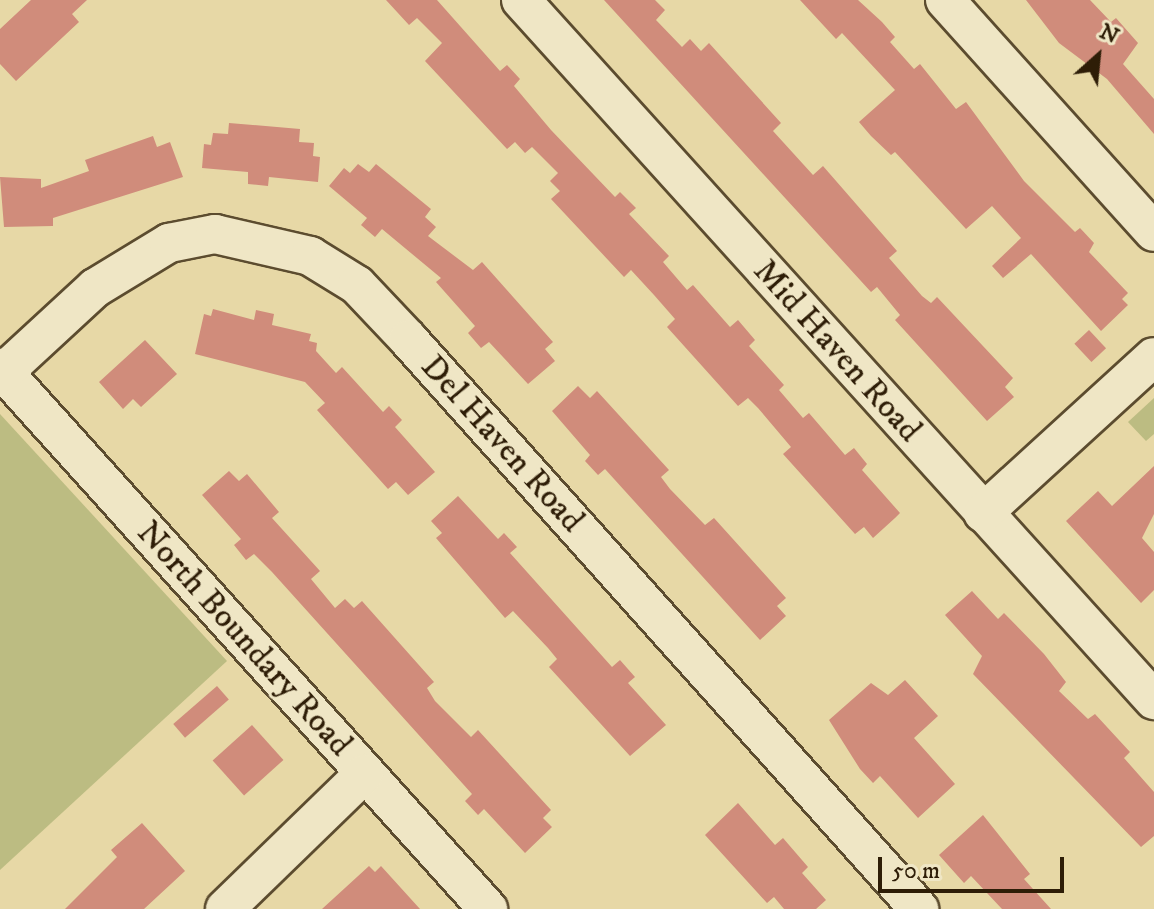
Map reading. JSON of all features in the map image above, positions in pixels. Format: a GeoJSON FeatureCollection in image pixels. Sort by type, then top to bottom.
{"type":"FeatureCollection","features":[{"type":"Feature","properties":{"kind":"street","name":"Mid Haven Road"},"geometry":{"type":"LineString","coordinates":[[521,0],[1154,700]]}},
{"type":"Feature","properties":{"kind":"street"},"geometry":{"type":"LineString","coordinates":[[945,0],[1154,232]]}},
{"type":"Feature","properties":{"kind":"street","name":"Del Haven Road"},"geometry":{"type":"LineString","coordinates":[[2,370],[95,288],[169,243],[215,234],[310,256],[357,285],[398,328],[919,909]]}},
{"type":"Feature","properties":{"kind":"street"},"geometry":{"type":"LineString","coordinates":[[983,513],[1154,357]]}},
{"type":"Feature","properties":{"kind":"street","name":"North Boundary Road"},"geometry":{"type":"LineString","coordinates":[[2,370],[488,909]]}},
{"type":"Feature","properties":{"kind":"street"},"geometry":{"type":"LineString","coordinates":[[225,909],[364,774]]}},
{"type":"Feature","properties":{"kind":"green space"},"geometry":{"type":"Polygon","coordinates":[[[1154,398],[1154,434],[1146,441],[1128,422],[1154,398]]]}},
{"type":"Feature","properties":{"kind":"green space"},"geometry":{"type":"Polygon","coordinates":[[[0,414],[227,661],[0,870],[0,414]]]}},
{"type":"Feature","properties":{"kind":"building"},"geometry":{"type":"Polygon","coordinates":[[[31,0],[87,0],[72,14],[79,22],[16,81],[0,64],[0,29],[31,0]]]}},
{"type":"Feature","properties":{"kind":"building"},"geometry":{"type":"Polygon","coordinates":[[[386,0],[437,0],[500,71],[507,65],[520,79],[514,86],[551,130],[615,197],[620,192],[636,208],[629,214],[669,256],[663,262],[687,290],[693,285],[730,327],[738,320],[755,340],[749,346],[784,385],[779,390],[803,418],[809,413],[845,455],[854,448],[867,464],[862,470],[900,513],[895,518],[873,538],[864,527],[855,534],[783,454],[791,447],[758,408],[748,398],[738,406],[667,327],[675,319],[654,295],[631,270],[624,277],[551,199],[560,191],[550,181],[558,173],[532,147],[525,153],[515,142],[507,149],[425,61],[442,43],[417,18],[409,25],[386,0]]]}},
{"type":"Feature","properties":{"kind":"building"},"geometry":{"type":"Polygon","coordinates":[[[604,0],[655,0],[665,10],[656,20],[682,47],[690,39],[701,51],[709,43],[781,123],[773,131],[813,175],[823,166],[897,251],[889,258],[922,296],[931,303],[937,297],[1013,378],[1005,387],[1014,397],[987,421],[895,320],[900,315],[877,287],[871,292],[604,0]]]}},
{"type":"Feature","properties":{"kind":"building"},"geometry":{"type":"Polygon","coordinates":[[[800,0],[858,0],[882,22],[895,37],[890,42],[914,69],[920,64],[956,109],[966,102],[1024,181],[1075,232],[1080,228],[1094,243],[1089,252],[1128,293],[1122,299],[1128,305],[1101,331],[1031,254],[1003,278],[992,266],[1021,238],[992,206],[966,229],[895,152],[891,155],[871,136],[859,122],[895,90],[842,33],[836,39],[800,0]]]}},
{"type":"Feature","properties":{"kind":"building"},"geometry":{"type":"Polygon","coordinates":[[[1026,0],[1090,0],[1111,22],[1116,18],[1138,43],[1123,64],[1154,99],[1154,134],[1107,79],[1059,43],[1026,0]]]}},
{"type":"Feature","properties":{"kind":"building"},"geometry":{"type":"Polygon","coordinates":[[[229,123],[300,129],[299,142],[314,143],[313,156],[320,157],[318,182],[269,177],[268,186],[248,184],[248,172],[202,168],[204,144],[211,145],[213,133],[228,134],[229,123]]]}},
{"type":"Feature","properties":{"kind":"building"},"geometry":{"type":"Polygon","coordinates":[[[153,136],[157,147],[170,142],[183,177],[53,218],[53,226],[4,227],[0,177],[41,179],[41,188],[89,171],[85,160],[153,136]]]}},
{"type":"Feature","properties":{"kind":"building"},"geometry":{"type":"Polygon","coordinates":[[[358,164],[369,172],[376,164],[431,209],[425,217],[436,227],[428,236],[473,270],[482,262],[553,342],[545,349],[555,361],[528,384],[489,342],[481,348],[468,333],[475,326],[436,282],[441,278],[382,229],[375,237],[361,225],[367,218],[329,186],[344,168],[350,173],[358,164]]]}},
{"type":"Feature","properties":{"kind":"building"},"geometry":{"type":"Polygon","coordinates":[[[213,309],[254,320],[256,310],[274,314],[272,325],[311,334],[309,341],[317,343],[316,351],[336,373],[342,367],[383,412],[389,406],[402,420],[395,427],[435,472],[408,495],[396,482],[388,489],[317,410],[325,403],[305,382],[195,354],[204,314],[211,316],[213,309]]]}},
{"type":"Feature","properties":{"kind":"building"},"geometry":{"type":"Polygon","coordinates":[[[1089,330],[1106,348],[1091,362],[1074,344],[1089,330]]]}},
{"type":"Feature","properties":{"kind":"building"},"geometry":{"type":"Polygon","coordinates":[[[145,340],[177,374],[141,407],[133,399],[123,409],[99,382],[145,340]]]}},
{"type":"Feature","properties":{"kind":"building"},"geometry":{"type":"Polygon","coordinates":[[[578,386],[590,398],[597,391],[669,470],[661,477],[670,489],[705,525],[714,518],[786,598],[777,606],[786,616],[760,640],[605,469],[598,475],[585,461],[590,455],[552,411],[578,386]]]}},
{"type":"Feature","properties":{"kind":"building"},"geometry":{"type":"Polygon","coordinates":[[[1154,466],[1154,514],[1142,538],[1154,552],[1154,590],[1141,603],[1066,521],[1098,491],[1112,506],[1154,466]]]}},
{"type":"Feature","properties":{"kind":"building"},"geometry":{"type":"Polygon","coordinates":[[[229,471],[239,481],[247,474],[279,512],[272,518],[320,571],[311,579],[335,608],[345,599],[354,608],[362,601],[434,682],[427,688],[435,701],[471,737],[478,730],[551,810],[543,818],[552,827],[525,853],[484,809],[478,815],[465,801],[472,794],[272,572],[254,554],[246,560],[234,545],[241,539],[202,495],[229,471]]]}},
{"type":"Feature","properties":{"kind":"building"},"geometry":{"type":"Polygon","coordinates":[[[458,496],[498,539],[504,533],[517,547],[510,553],[612,667],[620,660],[635,677],[628,683],[666,725],[630,756],[549,667],[557,659],[548,648],[513,611],[505,618],[436,538],[442,533],[431,521],[458,496]]]}},
{"type":"Feature","properties":{"kind":"building"},"geometry":{"type":"Polygon","coordinates":[[[972,591],[998,619],[1004,613],[1044,654],[1066,682],[1059,691],[1088,719],[1095,714],[1130,752],[1124,758],[1154,792],[1154,836],[1141,847],[973,674],[982,656],[945,615],[972,591]]]}},
{"type":"Feature","properties":{"kind":"building"},"geometry":{"type":"Polygon","coordinates":[[[905,680],[938,716],[914,738],[955,784],[918,818],[880,776],[873,783],[860,769],[829,720],[871,683],[888,695],[905,680]]]}},
{"type":"Feature","properties":{"kind":"building"},"geometry":{"type":"Polygon","coordinates":[[[217,686],[229,700],[185,738],[173,724],[217,686]]]}},
{"type":"Feature","properties":{"kind":"building"},"geometry":{"type":"Polygon","coordinates":[[[252,725],[283,760],[244,795],[213,760],[252,725]]]}},
{"type":"Feature","properties":{"kind":"building"},"geometry":{"type":"Polygon","coordinates":[[[738,803],[775,845],[783,838],[808,867],[802,873],[826,900],[816,909],[784,909],[774,897],[767,903],[705,835],[738,803]]]}},
{"type":"Feature","properties":{"kind":"building"},"geometry":{"type":"Polygon","coordinates":[[[983,815],[1030,874],[1024,879],[1051,909],[1002,909],[971,876],[964,883],[939,855],[983,815]]]}},
{"type":"Feature","properties":{"kind":"building"},"geometry":{"type":"Polygon","coordinates":[[[142,823],[185,871],[144,909],[65,909],[117,857],[111,850],[142,823]]]}},
{"type":"Feature","properties":{"kind":"building"},"geometry":{"type":"Polygon","coordinates":[[[369,866],[375,872],[381,866],[420,909],[322,909],[369,866]]]}}]}
